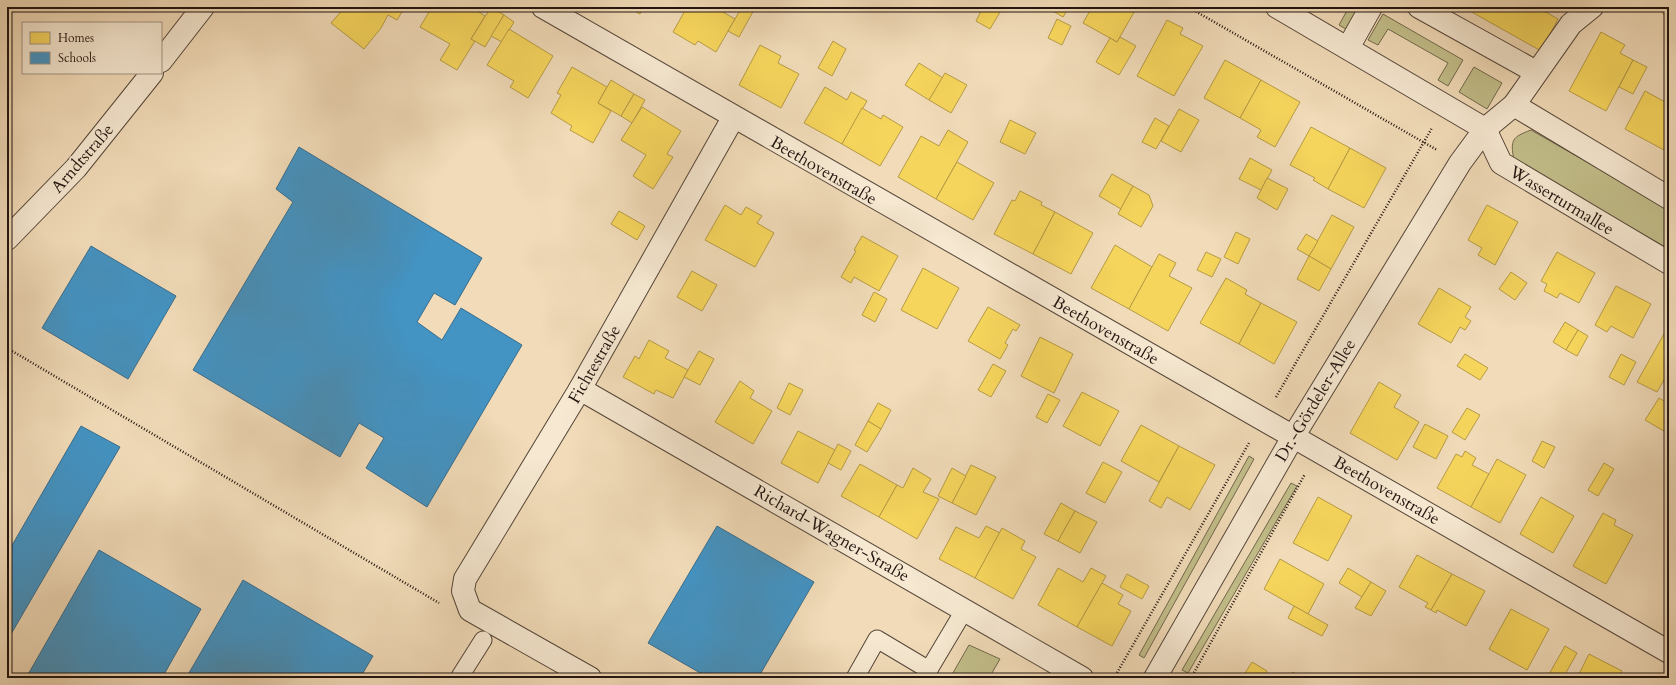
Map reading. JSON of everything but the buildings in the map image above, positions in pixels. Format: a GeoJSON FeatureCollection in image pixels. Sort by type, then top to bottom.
{"type":"FeatureCollection","features":[{"type":"Feature","properties":{"kind":"street"},"geometry":{"type":"LineString","coordinates":[[162,61],[203,7]]}},
{"type":"Feature","properties":{"kind":"street","name":"Beethovenstraße"},"geometry":{"type":"LineString","coordinates":[[543,7],[733,118],[1318,450],[1669,652]]}},
{"type":"Feature","properties":{"kind":"street"},"geometry":{"type":"LineString","coordinates":[[1277,7],[1485,128]]}},
{"type":"Feature","properties":{"kind":"street"},"geometry":{"type":"LineString","coordinates":[[1348,48],[1371,7]]}},
{"type":"Feature","properties":{"kind":"street"},"geometry":{"type":"LineString","coordinates":[[1419,7],[1536,72]]}},
{"type":"Feature","properties":{"kind":"street","name":"Dr.-Gördeler-Allee"},"geometry":{"type":"LineString","coordinates":[[1155,678],[1293,437],[1460,163],[1485,128],[1514,105],[1571,24],[1592,7]]}},
{"type":"Feature","properties":{"kind":"street","name":"Arndtstraße"},"geometry":{"type":"LineString","coordinates":[[7,239],[76,168],[151,74]]}},
{"type":"Feature","properties":{"kind":"street"},"geometry":{"type":"LineString","coordinates":[[1514,105],[1669,198]]}},
{"type":"Feature","properties":{"kind":"street","name":"Fichtestraße"},"geometry":{"type":"LineString","coordinates":[[470,610],[463,591],[465,579],[580,389],[733,118]]}},
{"type":"Feature","properties":{"kind":"street","name":"Wasserturmallee"},"geometry":{"type":"LineString","coordinates":[[1485,128],[1501,163],[1669,263]]}},
{"type":"Feature","properties":{"kind":"street","name":"Richard-Wagner-Straße"},"geometry":{"type":"LineString","coordinates":[[580,389],[965,609],[1082,678]]}},
{"type":"Feature","properties":{"kind":"street"},"geometry":{"type":"LineString","coordinates":[[470,610],[590,678]]}},
{"type":"Feature","properties":{"kind":"lane"},"geometry":{"type":"LineString","coordinates":[[855,678],[878,639],[926,674],[965,609]]}},
{"type":"Feature","properties":{"kind":"lane"},"geometry":{"type":"LineString","coordinates":[[459,678],[483,640]]}},
{"type":"Feature","properties":{"kind":"path"},"geometry":{"type":"LineString","coordinates":[[1188,7],[1460,163]]}},
{"type":"Feature","properties":{"kind":"path"},"geometry":{"type":"LineString","coordinates":[[1114,678],[1446,105]]}},
{"type":"Feature","properties":{"kind":"path"},"geometry":{"type":"LineString","coordinates":[[7,348],[440,604],[470,610]]}},
{"type":"Feature","properties":{"kind":"path"},"geometry":{"type":"LineString","coordinates":[[1191,678],[1318,450]]}},
{"type":"Feature","properties":{"kind":"shaded area"},"geometry":{"type":"Polygon","coordinates":[[[1349,7],[1363,7],[1349,31],[1339,25],[1349,7]]]}},
{"type":"Feature","properties":{"kind":"shaded area"},"geometry":{"type":"Polygon","coordinates":[[[1383,14],[1463,60],[1448,86],[1438,80],[1448,63],[1388,29],[1378,45],[1368,40],[1383,14]]]}},
{"type":"Feature","properties":{"kind":"shaded area"},"geometry":{"type":"Polygon","coordinates":[[[1474,67],[1502,83],[1487,109],[1459,92],[1474,67]]]}},
{"type":"Feature","properties":{"kind":"shaded area"},"geometry":{"type":"Polygon","coordinates":[[[1531,130],[1669,209],[1669,249],[1514,160],[1512,148],[1514,140],[1516,137],[1531,130]]]}},
{"type":"Feature","properties":{"kind":"shaded area"},"geometry":{"type":"Polygon","coordinates":[[[1249,456],[1254,459],[1144,658],[1139,655],[1249,456]]]}},
{"type":"Feature","properties":{"kind":"shaded area"},"geometry":{"type":"Polygon","coordinates":[[[1291,483],[1297,486],[1188,673],[1182,670],[1291,483]]]}},
{"type":"Feature","properties":{"kind":"shaded area"},"geometry":{"type":"Polygon","coordinates":[[[969,645],[1000,659],[989,678],[950,678],[969,645]]]}}]}
